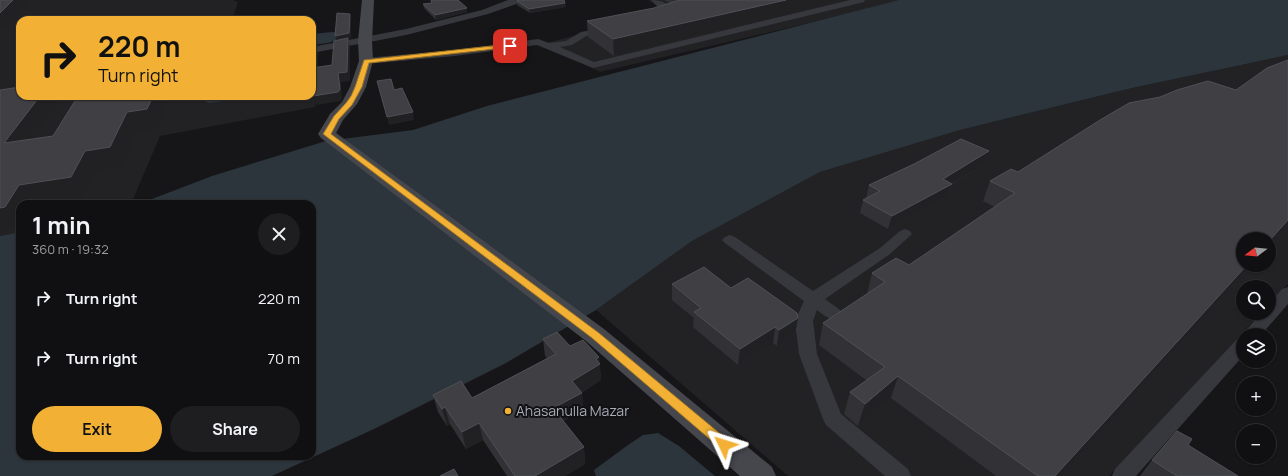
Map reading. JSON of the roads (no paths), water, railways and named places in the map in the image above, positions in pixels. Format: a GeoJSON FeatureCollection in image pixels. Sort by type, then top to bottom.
{"type":"FeatureCollection","features":[{"type":"Feature","properties":{"kind":"main road"},"geometry":{"type":"LineString","coordinates":[[368,0],[365,41],[366,61],[358,87],[349,104],[336,118],[327,134],[595,335],[761,476]]}},
{"type":"Feature","properties":{"kind":"street"},"geometry":{"type":"LineString","coordinates":[[316,49],[365,41],[478,14],[519,0]]}},
{"type":"Feature","properties":{"kind":"street"},"geometry":{"type":"LineString","coordinates":[[654,19],[669,14],[667,9],[655,0]]}},
{"type":"Feature","properties":{"kind":"street"},"geometry":{"type":"LineString","coordinates":[[366,61],[455,53],[538,42],[593,65],[861,0]]}},
{"type":"Feature","properties":{"kind":"street"},"geometry":{"type":"LineString","coordinates":[[549,46],[569,43],[575,38],[584,34],[618,27]]}},
{"type":"Feature","properties":{"kind":"street"},"geometry":{"type":"LineString","coordinates":[[900,476],[833,420],[808,354],[804,321],[813,299],[885,251],[905,234]]}},
{"type":"Feature","properties":{"kind":"street"},"geometry":{"type":"LineString","coordinates":[[730,240],[834,314]]}},
{"type":"Feature","properties":{"kind":"street"},"geometry":{"type":"LineString","coordinates":[[1257,328],[1288,293]]}},
{"type":"Feature","properties":{"kind":"street"},"geometry":{"type":"LineString","coordinates":[[1123,476],[1236,352]]}},
{"type":"Feature","properties":{"kind":"place","name":"Ahasanulla Mazar"},"geometry":{"type":"Point","coordinates":[508,411]}}]}
